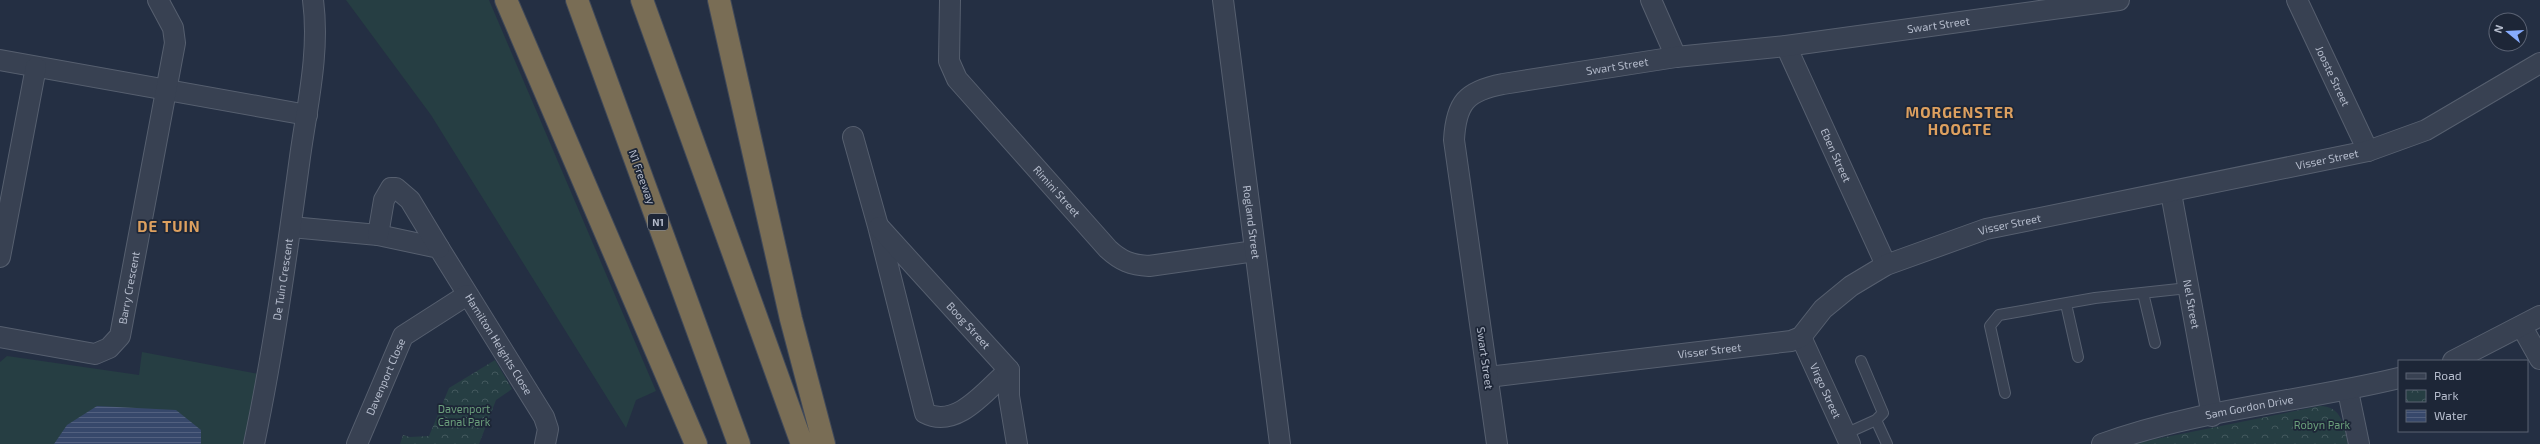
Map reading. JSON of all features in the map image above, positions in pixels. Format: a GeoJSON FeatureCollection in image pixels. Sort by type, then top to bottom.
{"type":"FeatureCollection","features":[{"type":"Feature","properties":{"kind":"highway"},"geometry":{"type":"LineString","coordinates":[[506,0],[696,444]]}},
{"type":"Feature","properties":{"kind":"highway","name":"N1 Freeway"},"geometry":{"type":"LineString","coordinates":[[577,0],[739,444]]}},
{"type":"Feature","properties":{"kind":"highway"},"geometry":{"type":"LineString","coordinates":[[642,0],[802,444]]}},
{"type":"Feature","properties":{"kind":"highway"},"geometry":{"type":"LineString","coordinates":[[719,0],[791,319],[824,444]]}},
{"type":"Feature","properties":{"kind":"street","name":"Barry Crescent"},"geometry":{"type":"LineString","coordinates":[[0,337],[95,354],[109,348],[120,336],[166,90],[175,33],[158,0]]}},
{"type":"Feature","properties":{"kind":"street","name":"De Tuin Crescent"},"geometry":{"type":"LineString","coordinates":[[254,444],[272,350],[291,227],[306,115],[315,15],[314,0]]}},
{"type":"Feature","properties":{"kind":"street","name":"Rimini Street"},"geometry":{"type":"LineString","coordinates":[[950,0],[949,61],[956,79],[1120,259],[1132,265],[1149,266],[1255,251]]}},
{"type":"Feature","properties":{"kind":"street","name":"Rogland Street"},"geometry":{"type":"LineString","coordinates":[[1223,0],[1280,444]]}},
{"type":"Feature","properties":{"kind":"street"},"geometry":{"type":"LineString","coordinates":[[1651,0],[1676,57]]}},
{"type":"Feature","properties":{"kind":"street","name":"Swart Street"},"geometry":{"type":"LineString","coordinates":[[1497,444],[1454,140],[1455,120],[1460,106],[1470,94],[1486,87],[1676,57],[1786,46],[2120,0]]}},
{"type":"Feature","properties":{"kind":"street","name":"Jooste Street"},"geometry":{"type":"LineString","coordinates":[[2296,0],[2368,151]]}},
{"type":"Feature","properties":{"kind":"street","name":"Eben Street"},"geometry":{"type":"LineString","coordinates":[[1786,46],[1886,265]]}},
{"type":"Feature","properties":{"kind":"street"},"geometry":{"type":"LineString","coordinates":[[0,60],[306,115]]}},
{"type":"Feature","properties":{"kind":"street","name":"Visser Street"},"geometry":{"type":"LineString","coordinates":[[1488,377],[1791,341],[1801,337],[1823,309],[1851,286],[1886,265],[1986,229],[2171,193],[2368,151],[2426,130],[2540,64]]}},
{"type":"Feature","properties":{"kind":"street"},"geometry":{"type":"LineString","coordinates":[[0,257],[36,66]]}},
{"type":"Feature","properties":{"kind":"street"},"geometry":{"type":"LineString","coordinates":[[853,137],[878,226],[924,413],[933,418],[942,418],[960,413],[1009,370]]}},
{"type":"Feature","properties":{"kind":"street","name":"Hamilton Heights Close"},"geometry":{"type":"LineString","coordinates":[[378,235],[384,200],[391,188],[396,188],[410,200],[467,295],[544,417],[548,429],[545,444]]}},
{"type":"Feature","properties":{"kind":"street","name":"Nel Street"},"geometry":{"type":"LineString","coordinates":[[2171,193],[2212,416]]}},
{"type":"Feature","properties":{"kind":"street","name":"Boog Street"},"geometry":{"type":"LineString","coordinates":[[878,226],[1009,370]]}},
{"type":"Feature","properties":{"kind":"street"},"geometry":{"type":"LineString","coordinates":[[291,227],[378,235],[439,248]]}},
{"type":"Feature","properties":{"kind":"street","name":"Davenport Close"},"geometry":{"type":"LineString","coordinates":[[357,444],[403,336],[467,295]]}},
{"type":"Feature","properties":{"kind":"street"},"geometry":{"type":"LineString","coordinates":[[2455,360],[2522,327],[2540,316]]}},
{"type":"Feature","properties":{"kind":"street"},"geometry":{"type":"LineString","coordinates":[[2522,327],[2540,359]]}},
{"type":"Feature","properties":{"kind":"street","name":"Virgo Street"},"geometry":{"type":"LineString","coordinates":[[1801,337],[1847,439]]}},
{"type":"Feature","properties":{"kind":"street"},"geometry":{"type":"LineString","coordinates":[[1009,370],[1009,396],[1017,444]]}},
{"type":"Feature","properties":{"kind":"street","name":"Sam Gordon Drive"},"geometry":{"type":"LineString","coordinates":[[2102,444],[2144,429],[2348,391],[2398,378]]}},
{"type":"Feature","properties":{"kind":"street"},"geometry":{"type":"LineString","coordinates":[[2348,391],[2359,444]]}},
{"type":"Feature","properties":{"kind":"lane"},"geometry":{"type":"LineString","coordinates":[[2005,393],[1990,326],[1992,321],[1999,315],[2096,298],[2188,288]]}},
{"type":"Feature","properties":{"kind":"lane"},"geometry":{"type":"LineString","coordinates":[[2143,293],[2155,343]]}},
{"type":"Feature","properties":{"kind":"lane"},"geometry":{"type":"LineString","coordinates":[[2066,304],[2078,357]]}},
{"type":"Feature","properties":{"kind":"lane"},"geometry":{"type":"LineString","coordinates":[[1847,439],[1876,420],[1883,412],[1883,408],[1861,361]]}},
{"type":"Feature","properties":{"kind":"lane"},"geometry":{"type":"LineString","coordinates":[[1876,420],[1887,444]]}},
{"type":"Feature","properties":{"kind":"green space"},"geometry":{"type":"Polygon","coordinates":[[[346,0],[489,0],[656,391],[636,400],[626,428],[431,115],[346,0]]]}},
{"type":"Feature","properties":{"kind":"green space"},"geometry":{"type":"Polygon","coordinates":[[[142,352],[259,374],[243,444],[0,444],[0,362],[7,356],[139,375],[142,352]]]}},
{"type":"Feature","properties":{"kind":"green space","name":"Davenport Canal Park"},"geometry":{"type":"Polygon","coordinates":[[[495,360],[512,389],[496,400],[479,444],[400,444],[403,435],[410,437],[429,436],[449,388],[495,360]]]}},
{"type":"Feature","properties":{"kind":"green space","name":"Robyn Park"},"geometry":{"type":"Polygon","coordinates":[[[2320,406],[2333,409],[2341,418],[2348,444],[2131,444],[2320,406]]]}},
{"type":"Feature","properties":{"kind":"water"},"geometry":{"type":"Polygon","coordinates":[[[97,406],[176,410],[201,430],[201,444],[54,444],[67,425],[97,406]]]}},
{"type":"Feature","properties":{"kind":"district","name":"MORGENSTER HOOGTE"},"geometry":{"type":"Point","coordinates":[1960,122]}},
{"type":"Feature","properties":{"kind":"district","name":"DE TUIN"},"geometry":{"type":"Point","coordinates":[169,227]}}]}
